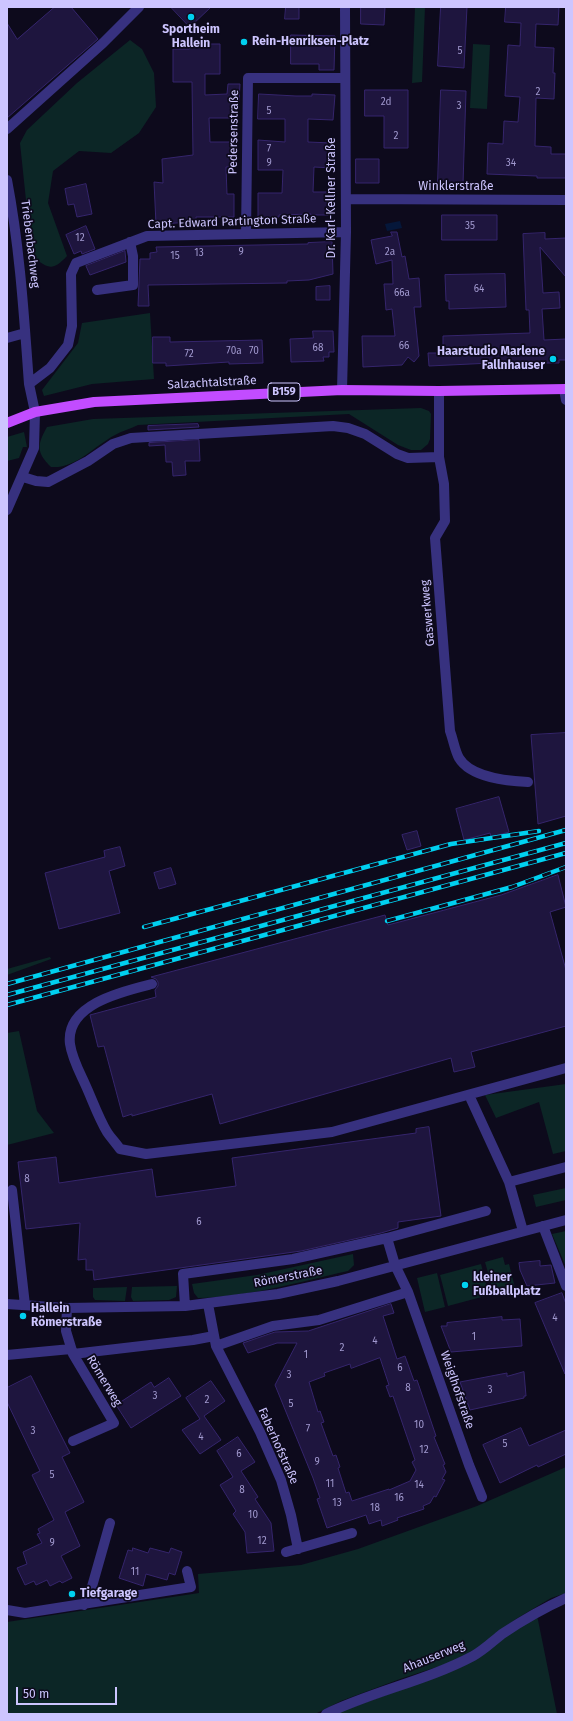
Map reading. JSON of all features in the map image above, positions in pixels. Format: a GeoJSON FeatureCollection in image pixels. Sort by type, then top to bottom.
{"type":"FeatureCollection","features":[{"type":"Feature","properties":{"kind":"main road","name":"Salzachtalstraße"},"geometry":{"type":"LineString","coordinates":[[7,423],[35,412],[94,402],[342,390],[439,391],[565,389]]}},
{"type":"Feature","properties":{"kind":"street"},"geometry":{"type":"LineString","coordinates":[[7,129],[33,103],[103,42],[139,7]]}},
{"type":"Feature","properties":{"kind":"street","name":"Dr. Karl-Kellner Straße"},"geometry":{"type":"LineString","coordinates":[[342,390],[346,232],[345,7]]}},
{"type":"Feature","properties":{"kind":"street","name":"Pedersenstraße"},"geometry":{"type":"LineString","coordinates":[[246,234],[248,78],[345,78]]}},
{"type":"Feature","properties":{"kind":"street","name":"Triebenbachweg"},"geometry":{"type":"LineString","coordinates":[[7,180],[15,219],[22,286],[29,384]]}},
{"type":"Feature","properties":{"kind":"street","name":"Winklerstraße"},"geometry":{"type":"LineString","coordinates":[[346,199],[566,200]]}},
{"type":"Feature","properties":{"kind":"street","name":"Capt. Edward Partington Straße"},"geometry":{"type":"LineString","coordinates":[[29,384],[50,368],[68,345],[72,326],[71,274],[76,263],[147,236],[346,232]]}},
{"type":"Feature","properties":{"kind":"street"},"geometry":{"type":"LineString","coordinates":[[97,290],[133,285],[133,256],[130,242]]}},
{"type":"Feature","properties":{"kind":"street"},"geometry":{"type":"LineString","coordinates":[[7,338],[25,333]]}},
{"type":"Feature","properties":{"kind":"street"},"geometry":{"type":"LineString","coordinates":[[7,510],[34,448],[35,412],[29,384]]}},
{"type":"Feature","properties":{"kind":"street"},"geometry":{"type":"LineString","coordinates":[[565,389],[566,400]]}},
{"type":"Feature","properties":{"kind":"street","name":"Gaswerkweg"},"geometry":{"type":"LineString","coordinates":[[439,391],[439,457],[444,484],[445,521],[435,538],[450,731],[459,758],[466,766],[483,775],[508,781],[528,782]]}},
{"type":"Feature","properties":{"kind":"street"},"geometry":{"type":"LineString","coordinates":[[23,476],[36,481],[48,482],[88,461],[113,444],[131,438],[333,426],[348,428],[365,434],[398,454],[408,458],[439,457]]}},
{"type":"Feature","properties":{"kind":"street"},"geometry":{"type":"LineString","coordinates":[[152,984],[113,994],[97,1002],[82,1014],[73,1025],[70,1042],[74,1060],[106,1131],[120,1149],[146,1154],[332,1132],[566,1068]]}},
{"type":"Feature","properties":{"kind":"street"},"geometry":{"type":"LineString","coordinates":[[469,1095],[509,1182],[523,1231]]}},
{"type":"Feature","properties":{"kind":"street"},"geometry":{"type":"LineString","coordinates":[[509,1182],[566,1167]]}},
{"type":"Feature","properties":{"kind":"street"},"geometry":{"type":"LineString","coordinates":[[12,1190],[25,1305]]}},
{"type":"Feature","properties":{"kind":"street"},"geometry":{"type":"LineString","coordinates":[[185,1306],[182,1274],[293,1259],[387,1238],[486,1211]]}},
{"type":"Feature","properties":{"kind":"street","name":"Römerstraße"},"geometry":{"type":"LineString","coordinates":[[7,1304],[67,1308],[185,1306],[278,1294],[338,1281],[566,1220]]}},
{"type":"Feature","properties":{"kind":"street"},"geometry":{"type":"LineString","coordinates":[[543,1226],[566,1286]]}},
{"type":"Feature","properties":{"kind":"street","name":"Weiglhofstraße"},"geometry":{"type":"LineString","coordinates":[[387,1238],[395,1265],[408,1292],[469,1465],[482,1497]]}},
{"type":"Feature","properties":{"kind":"street"},"geometry":{"type":"LineString","coordinates":[[7,1355],[72,1351],[193,1340],[215,1341],[273,1326],[319,1320],[408,1292]]}},
{"type":"Feature","properties":{"kind":"street","name":"Faberhofstraße"},"geometry":{"type":"LineString","coordinates":[[208,1304],[215,1341],[260,1432],[281,1480],[291,1515],[298,1549]]}},
{"type":"Feature","properties":{"kind":"street","name":"Römerweg"},"geometry":{"type":"LineString","coordinates":[[67,1308],[66,1332],[72,1351],[114,1423],[73,1441]]}},
{"type":"Feature","properties":{"kind":"street"},"geometry":{"type":"LineString","coordinates":[[84,1605],[91,1590],[110,1523]]}},
{"type":"Feature","properties":{"kind":"street"},"geometry":{"type":"LineString","coordinates":[[286,1552],[352,1533]]}},
{"type":"Feature","properties":{"kind":"street"},"geometry":{"type":"LineString","coordinates":[[7,1610],[25,1614],[191,1587],[187,1571]]}},
{"type":"Feature","properties":{"kind":"street","name":"Ahauserweg"},"geometry":{"type":"LineString","coordinates":[[326,1714],[342,1706],[428,1675],[474,1655],[537,1611],[566,1598]]}},
{"type":"Feature","properties":{"kind":"green space"},"geometry":{"type":"Polygon","coordinates":[[[415,7],[425,7],[422,82],[412,83],[415,7]]]}},
{"type":"Feature","properties":{"kind":"green space"},"geometry":{"type":"Polygon","coordinates":[[[130,40],[142,49],[154,73],[156,107],[139,133],[111,153],[79,151],[53,171],[48,203],[67,256],[54,266],[47,266],[32,257],[20,143],[27,130],[77,83],[130,40]]]}},
{"type":"Feature","properties":{"kind":"green space"},"geometry":{"type":"Polygon","coordinates":[[[473,44],[490,45],[487,109],[470,108],[473,44]]]}},
{"type":"Feature","properties":{"kind":"green space"},"geometry":{"type":"Polygon","coordinates":[[[150,313],[154,379],[92,384],[44,396],[42,390],[78,343],[82,323],[150,313]]]}},
{"type":"Feature","properties":{"kind":"green space"},"geometry":{"type":"Polygon","coordinates":[[[421,408],[429,411],[431,414],[430,439],[428,444],[421,450],[411,450],[398,445],[349,414],[138,425],[120,432],[77,461],[60,467],[51,467],[43,457],[40,448],[41,439],[47,427],[93,419],[421,408]]]}},
{"type":"Feature","properties":{"kind":"green space"},"geometry":{"type":"Polygon","coordinates":[[[24,432],[27,447],[23,447],[19,458],[7,461],[7,437],[24,432]]]}},
{"type":"Feature","properties":{"kind":"green space"},"geometry":{"type":"Polygon","coordinates":[[[50,957],[51,959],[7,975],[7,969],[50,957]]]}},
{"type":"Feature","properties":{"kind":"green space"},"geometry":{"type":"Polygon","coordinates":[[[19,1031],[37,1111],[54,1133],[7,1145],[7,1033],[19,1031]]]}},
{"type":"Feature","properties":{"kind":"green space"},"geometry":{"type":"Polygon","coordinates":[[[566,1084],[566,1151],[553,1154],[539,1102],[496,1118],[485,1095],[566,1084]]]}},
{"type":"Feature","properties":{"kind":"green space"},"geometry":{"type":"Polygon","coordinates":[[[566,1188],[566,1200],[536,1207],[533,1195],[566,1188]]]}},
{"type":"Feature","properties":{"kind":"green space"},"geometry":{"type":"Polygon","coordinates":[[[566,1231],[566,1267],[552,1234],[566,1231]]]}},
{"type":"Feature","properties":{"kind":"green space"},"geometry":{"type":"Polygon","coordinates":[[[353,1254],[354,1265],[348,1271],[255,1292],[198,1298],[194,1293],[192,1284],[257,1275],[353,1254]]]}},
{"type":"Feature","properties":{"kind":"green space"},"geometry":{"type":"Polygon","coordinates":[[[503,1257],[505,1265],[509,1264],[515,1288],[494,1294],[485,1262],[503,1257]]]}},
{"type":"Feature","properties":{"kind":"green space","name":"kleiner Fußballplatz"},"geometry":{"type":"Polygon","coordinates":[[[481,1264],[489,1295],[448,1306],[440,1275],[481,1264]]]}},
{"type":"Feature","properties":{"kind":"green space"},"geometry":{"type":"Polygon","coordinates":[[[437,1273],[445,1307],[425,1312],[417,1278],[437,1273]]]}},
{"type":"Feature","properties":{"kind":"green space"},"geometry":{"type":"Polygon","coordinates":[[[177,1286],[176,1297],[169,1300],[133,1301],[131,1297],[132,1287],[177,1286]]]}},
{"type":"Feature","properties":{"kind":"green space"},"geometry":{"type":"Polygon","coordinates":[[[127,1287],[125,1301],[95,1300],[93,1297],[93,1288],[127,1287]]]}},
{"type":"Feature","properties":{"kind":"green space"},"geometry":{"type":"Polygon","coordinates":[[[566,1467],[566,1593],[551,1598],[516,1619],[479,1647],[449,1663],[341,1701],[315,1714],[7,1714],[7,1622],[199,1593],[198,1574],[301,1565],[358,1549],[477,1506],[566,1467]]]}},
{"type":"Feature","properties":{"kind":"green space"},"geometry":{"type":"Polygon","coordinates":[[[537,1615],[557,1714],[334,1714],[430,1679],[537,1615]]]}},
{"type":"Feature","properties":{"kind":"water"},"geometry":{"type":"Polygon","coordinates":[[[400,221],[402,228],[387,231],[385,224],[400,221]]]}},
{"type":"Feature","properties":{"kind":"building"},"geometry":{"type":"Polygon","coordinates":[[[55,7],[71,7],[98,39],[7,118],[7,23],[17,39],[55,7]]]}},
{"type":"Feature","properties":{"kind":"building","name":"Sportheim Hallein"},"geometry":{"type":"Polygon","coordinates":[[[171,7],[211,7],[190,27],[171,7]]]}},
{"type":"Feature","properties":{"kind":"building"},"geometry":{"type":"Polygon","coordinates":[[[286,7],[299,7],[299,19],[285,19],[286,7]]]}},
{"type":"Feature","properties":{"kind":"building"},"geometry":{"type":"Polygon","coordinates":[[[361,7],[385,7],[384,25],[361,24],[361,7]]]}},
{"type":"Feature","properties":{"kind":"building"},"geometry":{"type":"Polygon","coordinates":[[[441,7],[467,7],[464,68],[438,66],[441,7]]]}},
{"type":"Feature","properties":{"kind":"building"},"geometry":{"type":"Polygon","coordinates":[[[506,7],[559,7],[558,25],[536,24],[535,47],[554,48],[553,73],[555,73],[554,99],[536,98],[535,146],[551,147],[551,154],[566,154],[566,178],[537,178],[537,176],[487,174],[488,143],[503,144],[504,121],[518,122],[520,97],[505,96],[508,45],[520,46],[521,23],[505,22],[506,7]]]}},
{"type":"Feature","properties":{"kind":"building"},"geometry":{"type":"Polygon","coordinates":[[[291,35],[335,36],[334,70],[319,70],[319,64],[291,64],[291,35]]]}},
{"type":"Feature","properties":{"kind":"building"},"geometry":{"type":"Polygon","coordinates":[[[190,44],[220,44],[220,74],[205,74],[205,95],[227,94],[228,84],[240,84],[239,101],[235,101],[235,118],[209,118],[210,142],[235,142],[235,167],[226,167],[227,194],[234,194],[234,217],[196,217],[196,222],[156,224],[154,182],[163,183],[162,159],[193,155],[192,82],[173,82],[173,49],[189,49],[190,44]]]}},
{"type":"Feature","properties":{"kind":"building"},"geometry":{"type":"Polygon","coordinates":[[[365,90],[408,90],[408,148],[384,148],[384,116],[365,116],[365,90]]]}},
{"type":"Feature","properties":{"kind":"building"},"geometry":{"type":"Polygon","coordinates":[[[441,90],[466,91],[463,184],[438,183],[441,90]]]}},
{"type":"Feature","properties":{"kind":"building"},"geometry":{"type":"Polygon","coordinates":[[[259,94],[296,96],[312,96],[312,94],[335,95],[333,120],[308,119],[308,142],[332,143],[332,168],[314,167],[313,192],[333,192],[333,215],[311,214],[258,217],[258,193],[282,193],[283,170],[258,170],[258,140],[285,142],[285,119],[258,119],[259,94]]]}},
{"type":"Feature","properties":{"kind":"building"},"geometry":{"type":"Polygon","coordinates":[[[356,159],[379,159],[379,183],[356,183],[356,159]]]}},
{"type":"Feature","properties":{"kind":"building"},"geometry":{"type":"Polygon","coordinates":[[[86,184],[92,214],[77,217],[74,204],[68,205],[65,189],[86,184]]]}},
{"type":"Feature","properties":{"kind":"building"},"geometry":{"type":"Polygon","coordinates":[[[442,215],[497,215],[497,240],[442,240],[442,215]]]}},
{"type":"Feature","properties":{"kind":"building"},"geometry":{"type":"Polygon","coordinates":[[[86,226],[95,249],[82,254],[81,251],[74,254],[66,235],[86,226]]]}},
{"type":"Feature","properties":{"kind":"building"},"geometry":{"type":"Polygon","coordinates":[[[391,232],[397,232],[402,257],[405,256],[409,279],[419,278],[421,307],[414,307],[419,356],[414,362],[408,357],[402,365],[363,367],[362,336],[395,336],[392,309],[386,310],[384,284],[393,284],[392,260],[376,264],[371,240],[392,236],[391,232]]]}},
{"type":"Feature","properties":{"kind":"building"},"geometry":{"type":"Polygon","coordinates":[[[545,233],[545,239],[566,238],[566,277],[540,247],[543,293],[559,292],[560,308],[542,309],[544,340],[566,339],[566,360],[559,360],[559,363],[533,363],[533,361],[429,366],[428,353],[443,353],[443,336],[530,333],[529,310],[526,310],[523,234],[545,233]]]}},
{"type":"Feature","properties":{"kind":"building"},"geometry":{"type":"Polygon","coordinates":[[[332,242],[333,274],[309,280],[287,281],[287,283],[148,285],[149,306],[138,306],[140,259],[150,259],[150,253],[157,252],[156,247],[308,244],[332,242]]]}},
{"type":"Feature","properties":{"kind":"building"},"geometry":{"type":"Polygon","coordinates":[[[125,251],[126,262],[90,275],[86,266],[125,251]]]}},
{"type":"Feature","properties":{"kind":"building"},"geometry":{"type":"Polygon","coordinates":[[[505,274],[506,307],[449,309],[449,301],[446,301],[445,275],[505,274]]]}},
{"type":"Feature","properties":{"kind":"building"},"geometry":{"type":"Polygon","coordinates":[[[330,286],[330,300],[316,300],[316,287],[330,286]]]}},
{"type":"Feature","properties":{"kind":"building"},"geometry":{"type":"Polygon","coordinates":[[[313,331],[333,331],[334,352],[329,352],[329,357],[323,357],[324,361],[291,362],[290,339],[313,338],[313,331]]]}},
{"type":"Feature","properties":{"kind":"building"},"geometry":{"type":"Polygon","coordinates":[[[153,337],[170,337],[170,342],[262,340],[263,363],[229,364],[229,362],[166,366],[166,363],[153,363],[153,337]]]}},
{"type":"Feature","properties":{"kind":"building"},"geometry":{"type":"Polygon","coordinates":[[[198,424],[199,427],[148,430],[148,426],[198,424]]]}},
{"type":"Feature","properties":{"kind":"building"},"geometry":{"type":"Polygon","coordinates":[[[199,440],[200,461],[185,461],[186,475],[173,476],[172,462],[166,462],[165,445],[149,446],[149,443],[199,440]]]}},
{"type":"Feature","properties":{"kind":"building"},"geometry":{"type":"Polygon","coordinates":[[[566,733],[566,816],[538,824],[531,735],[566,733]]]}},
{"type":"Feature","properties":{"kind":"building"},"geometry":{"type":"Polygon","coordinates":[[[499,797],[509,832],[491,837],[490,833],[464,840],[456,809],[499,797]]]}},
{"type":"Feature","properties":{"kind":"building"},"geometry":{"type":"Polygon","coordinates":[[[417,831],[421,846],[407,850],[402,835],[417,831]]]}},
{"type":"Feature","properties":{"kind":"building"},"geometry":{"type":"Polygon","coordinates":[[[120,847],[125,866],[109,871],[120,913],[59,929],[45,873],[105,857],[104,851],[120,847]]]}},
{"type":"Feature","properties":{"kind":"building"},"geometry":{"type":"Polygon","coordinates":[[[171,868],[176,884],[159,889],[154,873],[171,868]]]}},
{"type":"Feature","properties":{"kind":"building"},"geometry":{"type":"Polygon","coordinates":[[[558,875],[566,907],[550,912],[566,970],[566,1026],[471,1052],[475,1067],[454,1072],[451,1058],[220,1124],[212,1094],[132,1116],[132,1114],[123,1117],[104,1046],[98,1047],[90,1015],[156,997],[155,990],[158,986],[158,982],[156,979],[151,977],[385,915],[388,925],[501,895],[558,875]]]}},
{"type":"Feature","properties":{"kind":"building"},"geometry":{"type":"Polygon","coordinates":[[[429,1127],[441,1216],[398,1222],[398,1228],[381,1233],[301,1251],[94,1280],[93,1270],[86,1270],[86,1259],[78,1260],[80,1223],[26,1229],[18,1162],[56,1157],[59,1183],[152,1169],[156,1197],[236,1186],[232,1158],[416,1133],[416,1129],[429,1127]]]}},
{"type":"Feature","properties":{"kind":"building"},"geometry":{"type":"Polygon","coordinates":[[[540,1261],[540,1266],[551,1265],[555,1283],[527,1286],[520,1270],[519,1263],[540,1261]]]}},
{"type":"Feature","properties":{"kind":"building"},"geometry":{"type":"Polygon","coordinates":[[[562,1293],[566,1304],[565,1374],[535,1303],[562,1293]]]}},
{"type":"Feature","properties":{"kind":"building"},"geometry":{"type":"Polygon","coordinates":[[[391,1304],[394,1313],[383,1316],[397,1359],[405,1356],[414,1381],[417,1380],[436,1436],[434,1437],[445,1464],[443,1465],[446,1472],[442,1479],[445,1480],[436,1497],[434,1496],[430,1503],[423,1506],[424,1509],[397,1518],[398,1520],[382,1526],[381,1520],[369,1524],[366,1515],[327,1528],[317,1499],[320,1498],[313,1478],[275,1385],[297,1343],[277,1343],[248,1353],[243,1343],[275,1332],[308,1331],[391,1304]],[[380,1358],[351,1368],[350,1364],[324,1373],[325,1376],[309,1382],[318,1412],[320,1411],[324,1422],[321,1423],[333,1456],[336,1455],[340,1467],[338,1468],[346,1493],[349,1492],[352,1501],[389,1490],[410,1481],[416,1470],[412,1462],[415,1460],[393,1396],[390,1397],[386,1386],[389,1385],[380,1358]]]}},
{"type":"Feature","properties":{"kind":"building"},"geometry":{"type":"Polygon","coordinates":[[[502,1317],[502,1320],[520,1319],[522,1346],[451,1352],[441,1326],[447,1326],[447,1323],[502,1317]]]}},
{"type":"Feature","properties":{"kind":"building"},"geometry":{"type":"Polygon","coordinates":[[[524,1372],[526,1396],[524,1396],[524,1398],[470,1410],[460,1382],[507,1373],[507,1376],[524,1372]]]}},
{"type":"Feature","properties":{"kind":"building"},"geometry":{"type":"Polygon","coordinates":[[[31,1376],[70,1453],[62,1457],[84,1502],[65,1512],[80,1546],[61,1556],[72,1578],[62,1583],[60,1581],[50,1586],[47,1580],[36,1585],[34,1581],[25,1585],[17,1568],[27,1564],[23,1552],[42,1543],[37,1534],[40,1533],[38,1529],[54,1520],[32,1475],[40,1471],[7,1402],[7,1388],[31,1376]]]}},
{"type":"Feature","properties":{"kind":"building"},"geometry":{"type":"Polygon","coordinates":[[[169,1378],[181,1396],[131,1428],[116,1405],[151,1382],[154,1387],[169,1378]]]}},
{"type":"Feature","properties":{"kind":"building"},"geometry":{"type":"Polygon","coordinates":[[[211,1381],[225,1401],[204,1416],[221,1440],[200,1454],[182,1430],[200,1419],[186,1398],[211,1381]]]}},
{"type":"Feature","properties":{"kind":"building"},"geometry":{"type":"Polygon","coordinates":[[[521,1428],[529,1446],[566,1430],[566,1454],[538,1467],[537,1465],[500,1483],[483,1445],[521,1428]]]}},
{"type":"Feature","properties":{"kind":"building"},"geometry":{"type":"Polygon","coordinates":[[[238,1437],[255,1462],[241,1471],[258,1497],[255,1499],[271,1523],[274,1551],[247,1553],[245,1532],[233,1514],[236,1511],[220,1485],[233,1477],[217,1451],[238,1437]]]}},
{"type":"Feature","properties":{"kind":"building"},"geometry":{"type":"Polygon","coordinates":[[[133,1548],[148,1553],[150,1548],[169,1553],[171,1548],[182,1552],[175,1575],[169,1573],[167,1580],[146,1574],[143,1586],[119,1578],[128,1550],[132,1551],[133,1548]]]}},
{"type":"Feature","properties":{"kind":"railway"},"geometry":{"type":"LineString","coordinates":[[7,984],[566,830]]}},
{"type":"Feature","properties":{"kind":"railway"},"geometry":{"type":"LineString","coordinates":[[144,927],[451,844],[539,831]]}},
{"type":"Feature","properties":{"kind":"railway"},"geometry":{"type":"LineString","coordinates":[[7,995],[566,843]]}},
{"type":"Feature","properties":{"kind":"railway"},"geometry":{"type":"LineString","coordinates":[[7,1005],[566,853]]}},
{"type":"Feature","properties":{"kind":"railway"},"geometry":{"type":"LineString","coordinates":[[387,921],[512,887],[566,867]]}},
{"type":"Feature","properties":{"kind":"place","name":"Sportheim Hallein"},"geometry":{"type":"Point","coordinates":[191,17]}},
{"type":"Feature","properties":{"kind":"place","name":"Rein-Henriksen-Platz"},"geometry":{"type":"Point","coordinates":[244,42]}},
{"type":"Feature","properties":{"kind":"place","name":"Haarstudio Marlene Fallnhauser"},"geometry":{"type":"Point","coordinates":[553,359]}},
{"type":"Feature","properties":{"kind":"place","name":"kleiner Fußballplatz"},"geometry":{"type":"Point","coordinates":[465,1285]}},
{"type":"Feature","properties":{"kind":"place","name":"Hallein Römerstraße"},"geometry":{"type":"Point","coordinates":[23,1316]}},
{"type":"Feature","properties":{"kind":"place","name":"Tiefgarage"},"geometry":{"type":"Point","coordinates":[72,1594]}}]}
